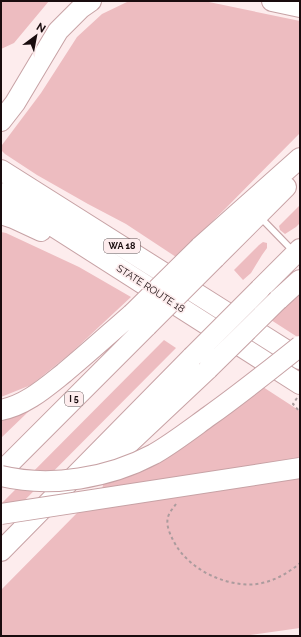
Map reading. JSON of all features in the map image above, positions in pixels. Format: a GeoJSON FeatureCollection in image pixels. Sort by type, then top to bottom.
{"type":"FeatureCollection","features":[{"type":"Feature","properties":{"kind":"highway"},"geometry":{"type":"LineString","coordinates":[[1,121],[15,103],[58,31],[90,1]]}},
{"type":"Feature","properties":{"kind":"highway"},"geometry":{"type":"LineString","coordinates":[[272,1],[300,7]]}},
{"type":"Feature","properties":{"kind":"highway"},"geometry":{"type":"LineString","coordinates":[[1,100],[39,62]]}},
{"type":"Feature","properties":{"kind":"highway"},"geometry":{"type":"LineString","coordinates":[[1,410],[20,404],[36,395],[208,252],[300,158]]}},
{"type":"Feature","properties":{"kind":"highway","name":"STATE ROUTE 18"},"geometry":{"type":"LineString","coordinates":[[1,170],[300,359]]}},
{"type":"Feature","properties":{"kind":"highway","name":"I 5"},"geometry":{"type":"LineString","coordinates":[[1,472],[147,326],[208,252],[258,215],[300,172]]}},
{"type":"Feature","properties":{"kind":"highway","name":"STATE ROUTE 18"},"geometry":{"type":"LineString","coordinates":[[1,193],[300,384]]}},
{"type":"Feature","properties":{"kind":"highway"},"geometry":{"type":"LineString","coordinates":[[1,214],[28,224],[138,280]]}},
{"type":"Feature","properties":{"kind":"highway"},"geometry":{"type":"LineString","coordinates":[[1,551],[297,251]]}},
{"type":"Feature","properties":{"kind":"highway"},"geometry":{"type":"LineString","coordinates":[[78,473],[125,447],[300,280]]}},
{"type":"Feature","properties":{"kind":"highway"},"geometry":{"type":"LineString","coordinates":[[242,322],[285,341],[300,350]]}},
{"type":"Feature","properties":{"kind":"highway"},"geometry":{"type":"LineString","coordinates":[[1,476],[28,480],[51,481],[82,479],[130,465],[153,454],[174,441],[256,381],[300,346]]}},
{"type":"Feature","properties":{"kind":"highway"},"geometry":{"type":"LineString","coordinates":[[1,514],[300,468]]}},
{"type":"Feature","properties":{"kind":"lane"},"geometry":{"type":"LineString","coordinates":[[258,215],[297,251]]}},
{"type":"Feature","properties":{"kind":"path"},"geometry":{"type":"LineString","coordinates":[[300,393],[292,404],[300,412]]}},
{"type":"Feature","properties":{"kind":"path"},"geometry":{"type":"LineString","coordinates":[[176,504],[168,518],[168,531],[176,547],[187,560],[202,571],[223,580],[241,584],[256,584],[276,578],[294,569],[300,563]]}},
{"type":"Feature","properties":{"kind":"shaded area"},"geometry":{"type":"Polygon","coordinates":[[[1,1],[49,1],[14,43],[1,49],[1,1]]]}},
{"type":"Feature","properties":{"kind":"shaded area"},"geometry":{"type":"Polygon","coordinates":[[[130,1],[204,1],[300,21],[300,133],[176,257],[126,224],[37,175],[1,150],[2,145],[41,93],[77,37],[102,14],[130,1]]]}},
{"type":"Feature","properties":{"kind":"shaded area"},"geometry":{"type":"Polygon","coordinates":[[[300,205],[300,223],[285,234],[280,230],[279,226],[300,205]]]}},
{"type":"Feature","properties":{"kind":"shaded area"},"geometry":{"type":"Polygon","coordinates":[[[1,232],[79,267],[131,297],[71,353],[31,385],[1,397],[1,232]]]}},
{"type":"Feature","properties":{"kind":"shaded area"},"geometry":{"type":"Polygon","coordinates":[[[263,242],[267,243],[267,248],[251,273],[243,280],[234,270],[263,242]]]}},
{"type":"Feature","properties":{"kind":"shaded area"},"geometry":{"type":"Polygon","coordinates":[[[300,292],[300,337],[299,338],[271,320],[300,292]]]}},
{"type":"Feature","properties":{"kind":"shaded area"},"geometry":{"type":"Polygon","coordinates":[[[164,340],[176,348],[1,524],[1,504],[164,340]]]}},
{"type":"Feature","properties":{"kind":"shaded area"},"geometry":{"type":"Polygon","coordinates":[[[263,387],[300,411],[300,458],[102,489],[104,482],[263,387]]]}},
{"type":"Feature","properties":{"kind":"shaded area"},"geometry":{"type":"Polygon","coordinates":[[[31,408],[28,412],[1,438],[1,420],[31,408]]]}},
{"type":"Feature","properties":{"kind":"shaded area"},"geometry":{"type":"Polygon","coordinates":[[[300,478],[300,628],[243,636],[1,636],[1,590],[78,512],[300,478]]]}}]}
